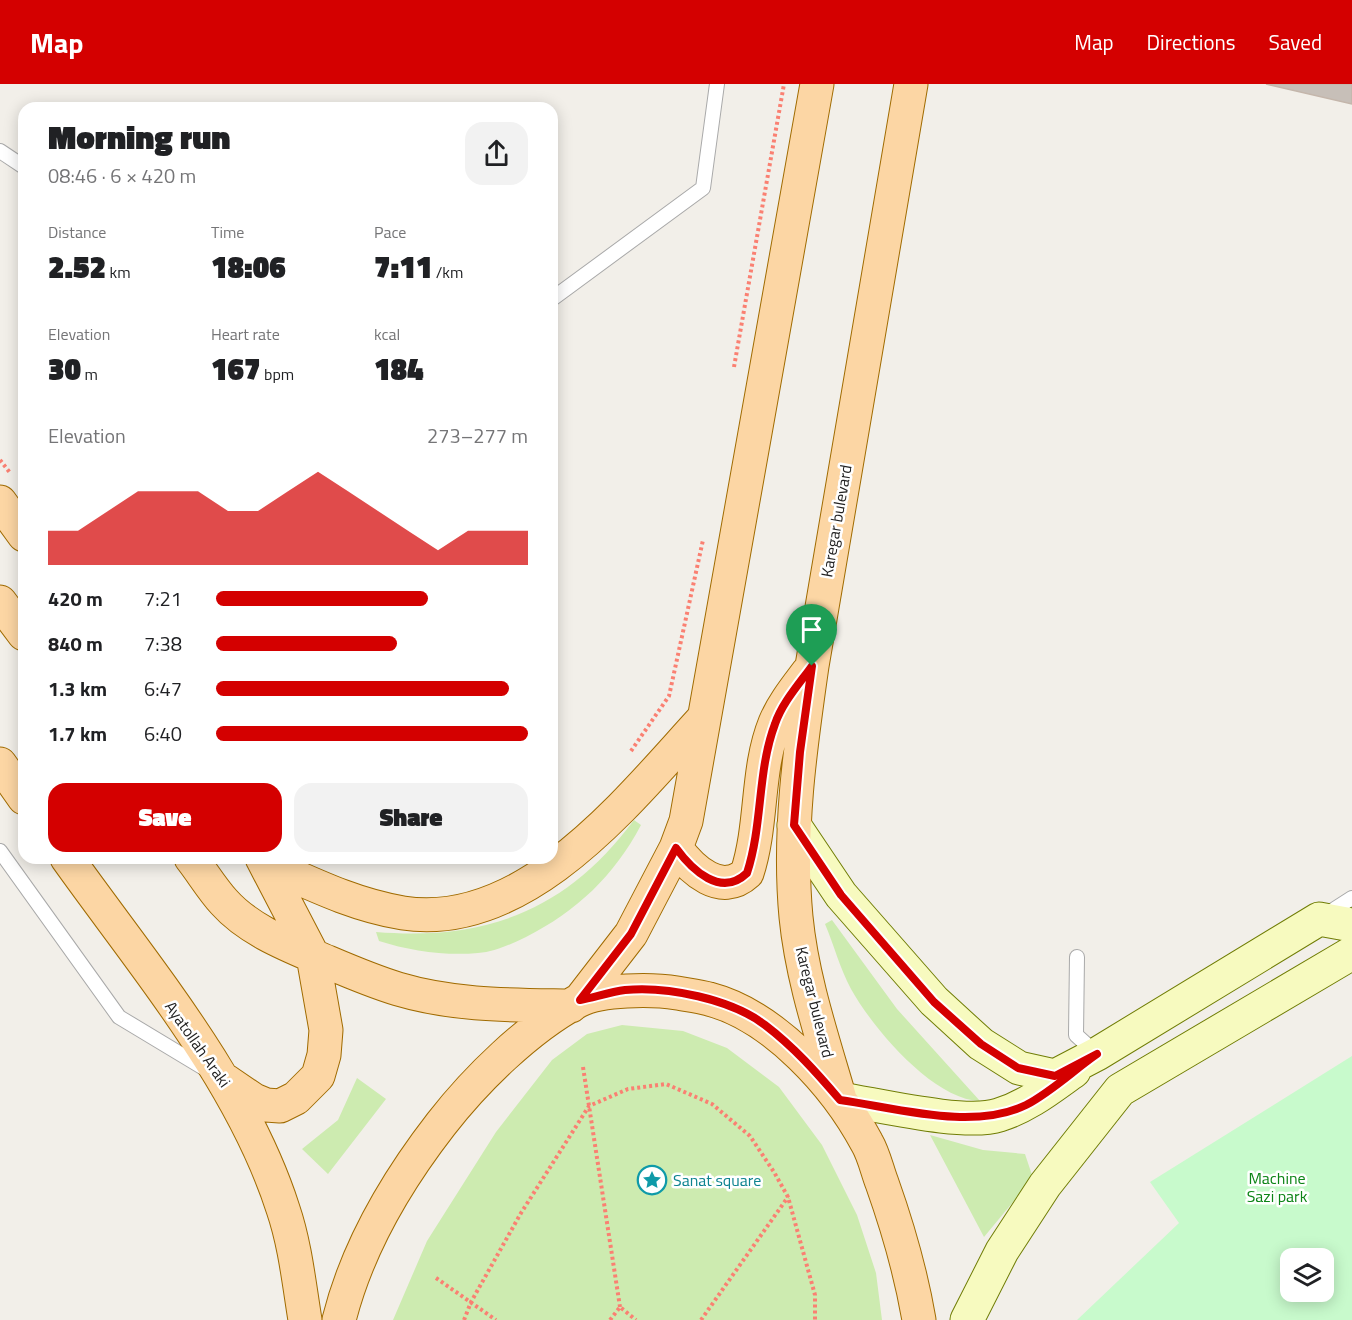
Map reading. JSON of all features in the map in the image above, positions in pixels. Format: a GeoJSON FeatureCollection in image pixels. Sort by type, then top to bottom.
{"type":"FeatureCollection","features":[{"type":"Feature","properties":{"kind":"main road"},"geometry":{"type":"LineString","coordinates":[[339,1320],[359,1260],[389,1199],[421,1150],[466,1092],[506,1053],[575,1003],[631,934],[676,848],[686,821],[817,84]]}},
{"type":"Feature","properties":{"kind":"main road","name":"Karegar bulevard"},"geometry":{"type":"LineString","coordinates":[[840,1100],[808,988],[796,919],[793,868],[794,825],[800,752],[812,666],[911,84]]}},
{"type":"Feature","properties":{"kind":"main road"},"geometry":{"type":"LineString","coordinates":[[0,502],[18,527]]}},
{"type":"Feature","properties":{"kind":"main road"},"geometry":{"type":"LineString","coordinates":[[0,602],[18,626]]}},
{"type":"Feature","properties":{"kind":"main road"},"geometry":{"type":"LineString","coordinates":[[676,848],[696,871],[717,883],[730,882],[747,873],[757,837],[767,749],[775,722],[812,666]]}},
{"type":"Feature","properties":{"kind":"main road"},"geometry":{"type":"LineString","coordinates":[[558,862],[578,847],[632,795],[704,718]]}},
{"type":"Feature","properties":{"kind":"main road"},"geometry":{"type":"LineString","coordinates":[[0,764],[18,790]]}},
{"type":"Feature","properties":{"kind":"main road","name":"Ayatollah Araki"},"geometry":{"type":"LineString","coordinates":[[71,864],[226,1082],[271,1175],[284,1210],[305,1320]]}},
{"type":"Feature","properties":{"kind":"main road"},"geometry":{"type":"LineString","coordinates":[[196,864],[225,903],[260,930],[313,956],[398,989],[440,999],[480,1004],[575,1003],[626,990],[668,992],[711,999],[763,1023],[803,1057],[840,1100],[868,1144],[893,1214],[913,1282],[919,1320]]}},
{"type":"Feature","properties":{"kind":"main road"},"geometry":{"type":"LineString","coordinates":[[226,1082],[254,1100],[266,1105],[280,1106],[296,1098],[318,1076],[324,1055],[326,1030],[313,956],[267,864]]}},
{"type":"Feature","properties":{"kind":"main road"},"geometry":{"type":"LineString","coordinates":[[271,864],[354,903],[405,913],[458,912],[534,881],[556,864]]}},
{"type":"Feature","properties":{"kind":"street"},"geometry":{"type":"LineString","coordinates":[[794,825],[841,895],[934,1002],[981,1044],[1018,1068],[1055,1076],[1097,1054],[1319,919],[1352,925]]}},
{"type":"Feature","properties":{"kind":"street"},"geometry":{"type":"LineString","coordinates":[[1257,958],[1343,965]]}},
{"type":"Feature","properties":{"kind":"street"},"geometry":{"type":"LineString","coordinates":[[967,1320],[1002,1251],[1045,1185],[1120,1090],[1343,965]]}},
{"type":"Feature","properties":{"kind":"street"},"geometry":{"type":"LineString","coordinates":[[1097,1054],[1120,1090]]}},
{"type":"Feature","properties":{"kind":"street"},"geometry":{"type":"LineString","coordinates":[[840,1100],[965,1119],[997,1116],[1027,1104],[1097,1054]]}},
{"type":"Feature","properties":{"kind":"lane"},"geometry":{"type":"LineString","coordinates":[[558,295],[703,188],[717,84]]}},
{"type":"Feature","properties":{"kind":"lane"},"geometry":{"type":"LineString","coordinates":[[0,151],[18,164]]}},
{"type":"Feature","properties":{"kind":"lane"},"geometry":{"type":"LineString","coordinates":[[0,851],[119,1017],[226,1082]]}},
{"type":"Feature","properties":{"kind":"lane"},"geometry":{"type":"LineString","coordinates":[[1319,919],[1352,898]]}},
{"type":"Feature","properties":{"kind":"lane"},"geometry":{"type":"LineString","coordinates":[[1077,957],[1076,1035],[1097,1054]]}},
{"type":"Feature","properties":{"kind":"path"},"geometry":{"type":"LineString","coordinates":[[732,376],[784,84]]}},
{"type":"Feature","properties":{"kind":"path"},"geometry":{"type":"LineString","coordinates":[[629,755],[669,696],[704,539]]}},
{"type":"Feature","properties":{"kind":"path"},"geometry":{"type":"LineString","coordinates":[[583,1067],[620,1307],[636,1320]]}},
{"type":"Feature","properties":{"kind":"path"},"geometry":{"type":"LineString","coordinates":[[465,1320],[471,1302],[521,1213],[589,1106],[628,1089],[666,1084],[712,1104],[750,1136],[788,1197],[815,1295],[815,1320]]}},
{"type":"Feature","properties":{"kind":"path"},"geometry":{"type":"LineString","coordinates":[[701,1320],[788,1197]]}},
{"type":"Feature","properties":{"kind":"path"},"geometry":{"type":"LineString","coordinates":[[436,1278],[496,1320]]}},
{"type":"Feature","properties":{"kind":"path"},"geometry":{"type":"LineString","coordinates":[[610,1320],[620,1307]]}},
{"type":"Feature","properties":{"kind":"green space"},"geometry":{"type":"Polygon","coordinates":[[[634,820],[641,825],[606,876],[578,904],[526,937],[491,951],[466,954],[428,952],[379,941],[376,932],[454,931],[489,924],[522,913],[552,897],[581,877],[608,851],[634,820]]]}},
{"type":"Feature","properties":{"kind":"green space"},"geometry":{"type":"Polygon","coordinates":[[[832,920],[897,1009],[980,1101],[962,1097],[924,1075],[906,1059],[873,1022],[851,989],[844,973],[825,924],[832,920]]]}},
{"type":"Feature","properties":{"kind":"green space","name":"Sanat square"},"geometry":{"type":"Polygon","coordinates":[[[622,1025],[683,1031],[727,1048],[779,1087],[822,1145],[857,1215],[876,1273],[882,1320],[393,1320],[427,1241],[496,1132],[552,1060],[587,1034],[622,1025]]]}},
{"type":"Feature","properties":{"kind":"green space","name":"Machine Sazi park"},"geometry":{"type":"Polygon","coordinates":[[[1352,1056],[1352,1320],[1077,1320],[1179,1223],[1150,1182],[1352,1056]]]}},
{"type":"Feature","properties":{"kind":"green space"},"geometry":{"type":"Polygon","coordinates":[[[357,1078],[386,1099],[328,1174],[302,1149],[338,1120],[357,1078]]]}},
{"type":"Feature","properties":{"kind":"green space"},"geometry":{"type":"Polygon","coordinates":[[[930,1135],[983,1150],[1025,1154],[1033,1178],[984,1237],[930,1135]]]}},
{"type":"Feature","properties":{"kind":"building"},"geometry":{"type":"Polygon","coordinates":[[[1266,84],[1352,84],[1352,104],[1266,84]]]}},
{"type":"Feature","properties":{"kind":"place","name":"Sanat square"},"geometry":{"type":"Point","coordinates":[652,1180]}},
{"type":"Feature","properties":{"kind":"route"},"geometry":{"type":"LineString","coordinates":[[812,666],[800,752],[794,825],[841,895],[886,949],[934,1002],[981,1044],[1018,1068],[1055,1076],[1097,1054],[1027,1104],[997,1116],[965,1119],[840,1100],[803,1057],[763,1023],[711,999],[668,992],[626,990],[580,1000],[631,934],[676,848],[696,871],[717,883],[740,879],[747,873],[757,837],[767,749],[775,722],[812,666]]}}]}
